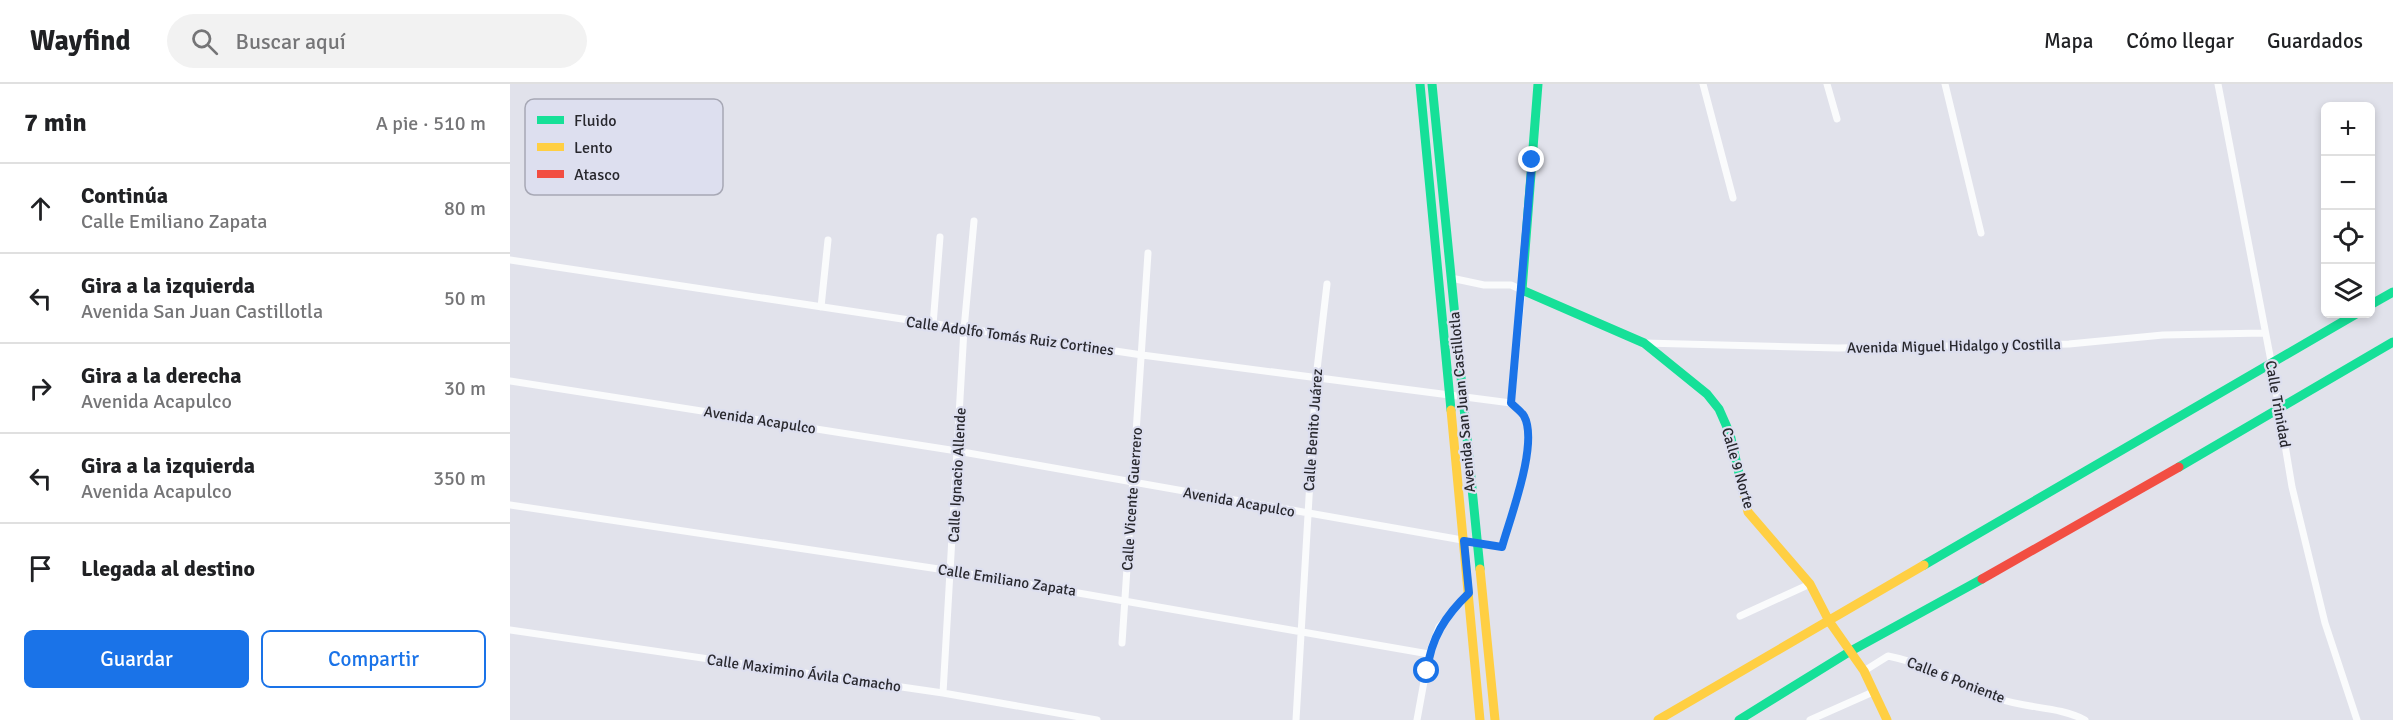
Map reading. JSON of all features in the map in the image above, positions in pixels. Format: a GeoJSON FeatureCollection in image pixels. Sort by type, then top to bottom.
{"type":"FeatureCollection","features":[{"type":"Feature","properties":{"kind":"main road","name":"Avenida San Juan Castillotla"},"geometry":{"type":"LineString","coordinates":[[1420,84],[1480,720]]}},
{"type":"Feature","properties":{"kind":"main road","name":"Avenida San Juan Castillotla"},"geometry":{"type":"LineString","coordinates":[[1432,84],[1495,720]]}},
{"type":"Feature","properties":{"kind":"main road"},"geometry":{"type":"LineString","coordinates":[[1522,290],[1538,84]]}},
{"type":"Feature","properties":{"kind":"main road","name":"Calle 9 Norte"},"geometry":{"type":"LineString","coordinates":[[1522,290],[1644,343],[1693,381],[1719,409],[1735,449],[1749,512],[1810,584],[1829,621],[1864,671],[1887,720]]}},
{"type":"Feature","properties":{"kind":"main road"},"geometry":{"type":"LineString","coordinates":[[2375,302],[2393,292]]}},
{"type":"Feature","properties":{"kind":"main road"},"geometry":{"type":"LineString","coordinates":[[1658,720],[2271,361],[2349,318]]}},
{"type":"Feature","properties":{"kind":"main road"},"geometry":{"type":"LineString","coordinates":[[1739,720],[1849,652],[2007,567],[2393,342]]}},
{"type":"Feature","properties":{"kind":"street"},"geometry":{"type":"LineString","coordinates":[[1703,84],[1732,198]]}},
{"type":"Feature","properties":{"kind":"street"},"geometry":{"type":"LineString","coordinates":[[1827,84],[1837,119]]}},
{"type":"Feature","properties":{"kind":"street"},"geometry":{"type":"LineString","coordinates":[[1945,84],[1981,233]]}},
{"type":"Feature","properties":{"kind":"street","name":"Calle Trinidad"},"geometry":{"type":"LineString","coordinates":[[2218,84],[2271,361],[2294,498],[2325,623],[2357,720]]}},
{"type":"Feature","properties":{"kind":"street","name":"Calle Ignacio Allende"},"geometry":{"type":"LineString","coordinates":[[943,693],[952,571],[964,329],[974,222]]}},
{"type":"Feature","properties":{"kind":"street"},"geometry":{"type":"LineString","coordinates":[[933,325],[940,237]]}},
{"type":"Feature","properties":{"kind":"street"},"geometry":{"type":"LineString","coordinates":[[821,307],[828,240]]}},
{"type":"Feature","properties":{"kind":"street","name":"Calle Vicente Guerrero"},"geometry":{"type":"LineString","coordinates":[[1122,643],[1149,253]]}},
{"type":"Feature","properties":{"kind":"street","name":"Calle Adolfo Tomás Ruiz Cortines"},"geometry":{"type":"LineString","coordinates":[[510,260],[1142,356],[1511,403]]}},
{"type":"Feature","properties":{"kind":"street"},"geometry":{"type":"LineString","coordinates":[[1451,278],[1484,285],[1510,285],[1522,290],[1511,403]]}},
{"type":"Feature","properties":{"kind":"street","name":"Calle Benito Juárez"},"geometry":{"type":"LineString","coordinates":[[1296,720],[1299,632],[1316,378],[1327,284]]}},
{"type":"Feature","properties":{"kind":"street","name":"Avenida Miguel Hidalgo y Costilla"},"geometry":{"type":"LineString","coordinates":[[1644,343],[1860,348],[2069,344],[2163,335],[2264,333]]}},
{"type":"Feature","properties":{"kind":"street","name":"Avenida Acapulco"},"geometry":{"type":"LineString","coordinates":[[510,381],[957,451],[1502,547],[1527,453],[1528,432],[1524,416],[1511,403]]}},
{"type":"Feature","properties":{"kind":"street","name":"Calle Emiliano Zapata"},"geometry":{"type":"LineString","coordinates":[[510,504],[952,571],[1429,654]]}},
{"type":"Feature","properties":{"kind":"street"},"geometry":{"type":"LineString","coordinates":[[1740,616],[1810,584]]}},
{"type":"Feature","properties":{"kind":"street"},"geometry":{"type":"LineString","coordinates":[[1417,720],[1429,654],[1439,627],[1469,593]]}},
{"type":"Feature","properties":{"kind":"street","name":"Calle Maximino Ávila Camacho"},"geometry":{"type":"LineString","coordinates":[[510,630],[943,693],[1097,720]]}},
{"type":"Feature","properties":{"kind":"street","name":"Calle 6 Poniente"},"geometry":{"type":"LineString","coordinates":[[1864,671],[1888,656],[1916,662],[2003,700],[2047,707],[2085,720]]}},
{"type":"Feature","properties":{"kind":"street"},"geometry":{"type":"LineString","coordinates":[[1810,720],[1873,692]]}},
{"type":"Feature","properties":{"kind":"traffic: fast"},"geometry":{"type":"LineString","coordinates":[[1420,84],[1451,410]]}},
{"type":"Feature","properties":{"kind":"traffic: fast"},"geometry":{"type":"LineString","coordinates":[[1432,84],[1480,569]]}},
{"type":"Feature","properties":{"kind":"traffic: fast"},"geometry":{"type":"LineString","coordinates":[[1538,84],[1522,290],[1644,343],[1707,394],[1719,409],[1730,434],[1743,491]]}},
{"type":"Feature","properties":{"kind":"traffic: fast"},"geometry":{"type":"LineString","coordinates":[[2375,302],[2393,292]]}},
{"type":"Feature","properties":{"kind":"traffic: fast"},"geometry":{"type":"LineString","coordinates":[[1924,565],[2349,318]]}},
{"type":"Feature","properties":{"kind":"traffic: fast"},"geometry":{"type":"LineString","coordinates":[[2179,467],[2393,342]]}},
{"type":"Feature","properties":{"kind":"traffic: fast"},"geometry":{"type":"LineString","coordinates":[[1739,720],[1849,652],[1982,579]]}},
{"type":"Feature","properties":{"kind":"traffic: slow"},"geometry":{"type":"LineString","coordinates":[[1451,410],[1480,720]]}},
{"type":"Feature","properties":{"kind":"traffic: slow"},"geometry":{"type":"LineString","coordinates":[[1743,491],[1748,512],[1810,584],[1829,621],[1864,671],[1887,720]]}},
{"type":"Feature","properties":{"kind":"traffic: slow"},"geometry":{"type":"LineString","coordinates":[[1658,720],[1924,565]]}},
{"type":"Feature","properties":{"kind":"traffic: slow"},"geometry":{"type":"LineString","coordinates":[[1480,569],[1495,720]]}},
{"type":"Feature","properties":{"kind":"traffic: jam"},"geometry":{"type":"LineString","coordinates":[[1982,579],[2179,467]]}},
{"type":"Feature","properties":{"kind":"route"},"geometry":{"type":"LineString","coordinates":[[1427,671],[1429,654],[1439,627],[1469,593],[1464,541],[1502,547],[1527,453],[1528,432],[1524,416],[1511,403],[1532,160]]}}]}
